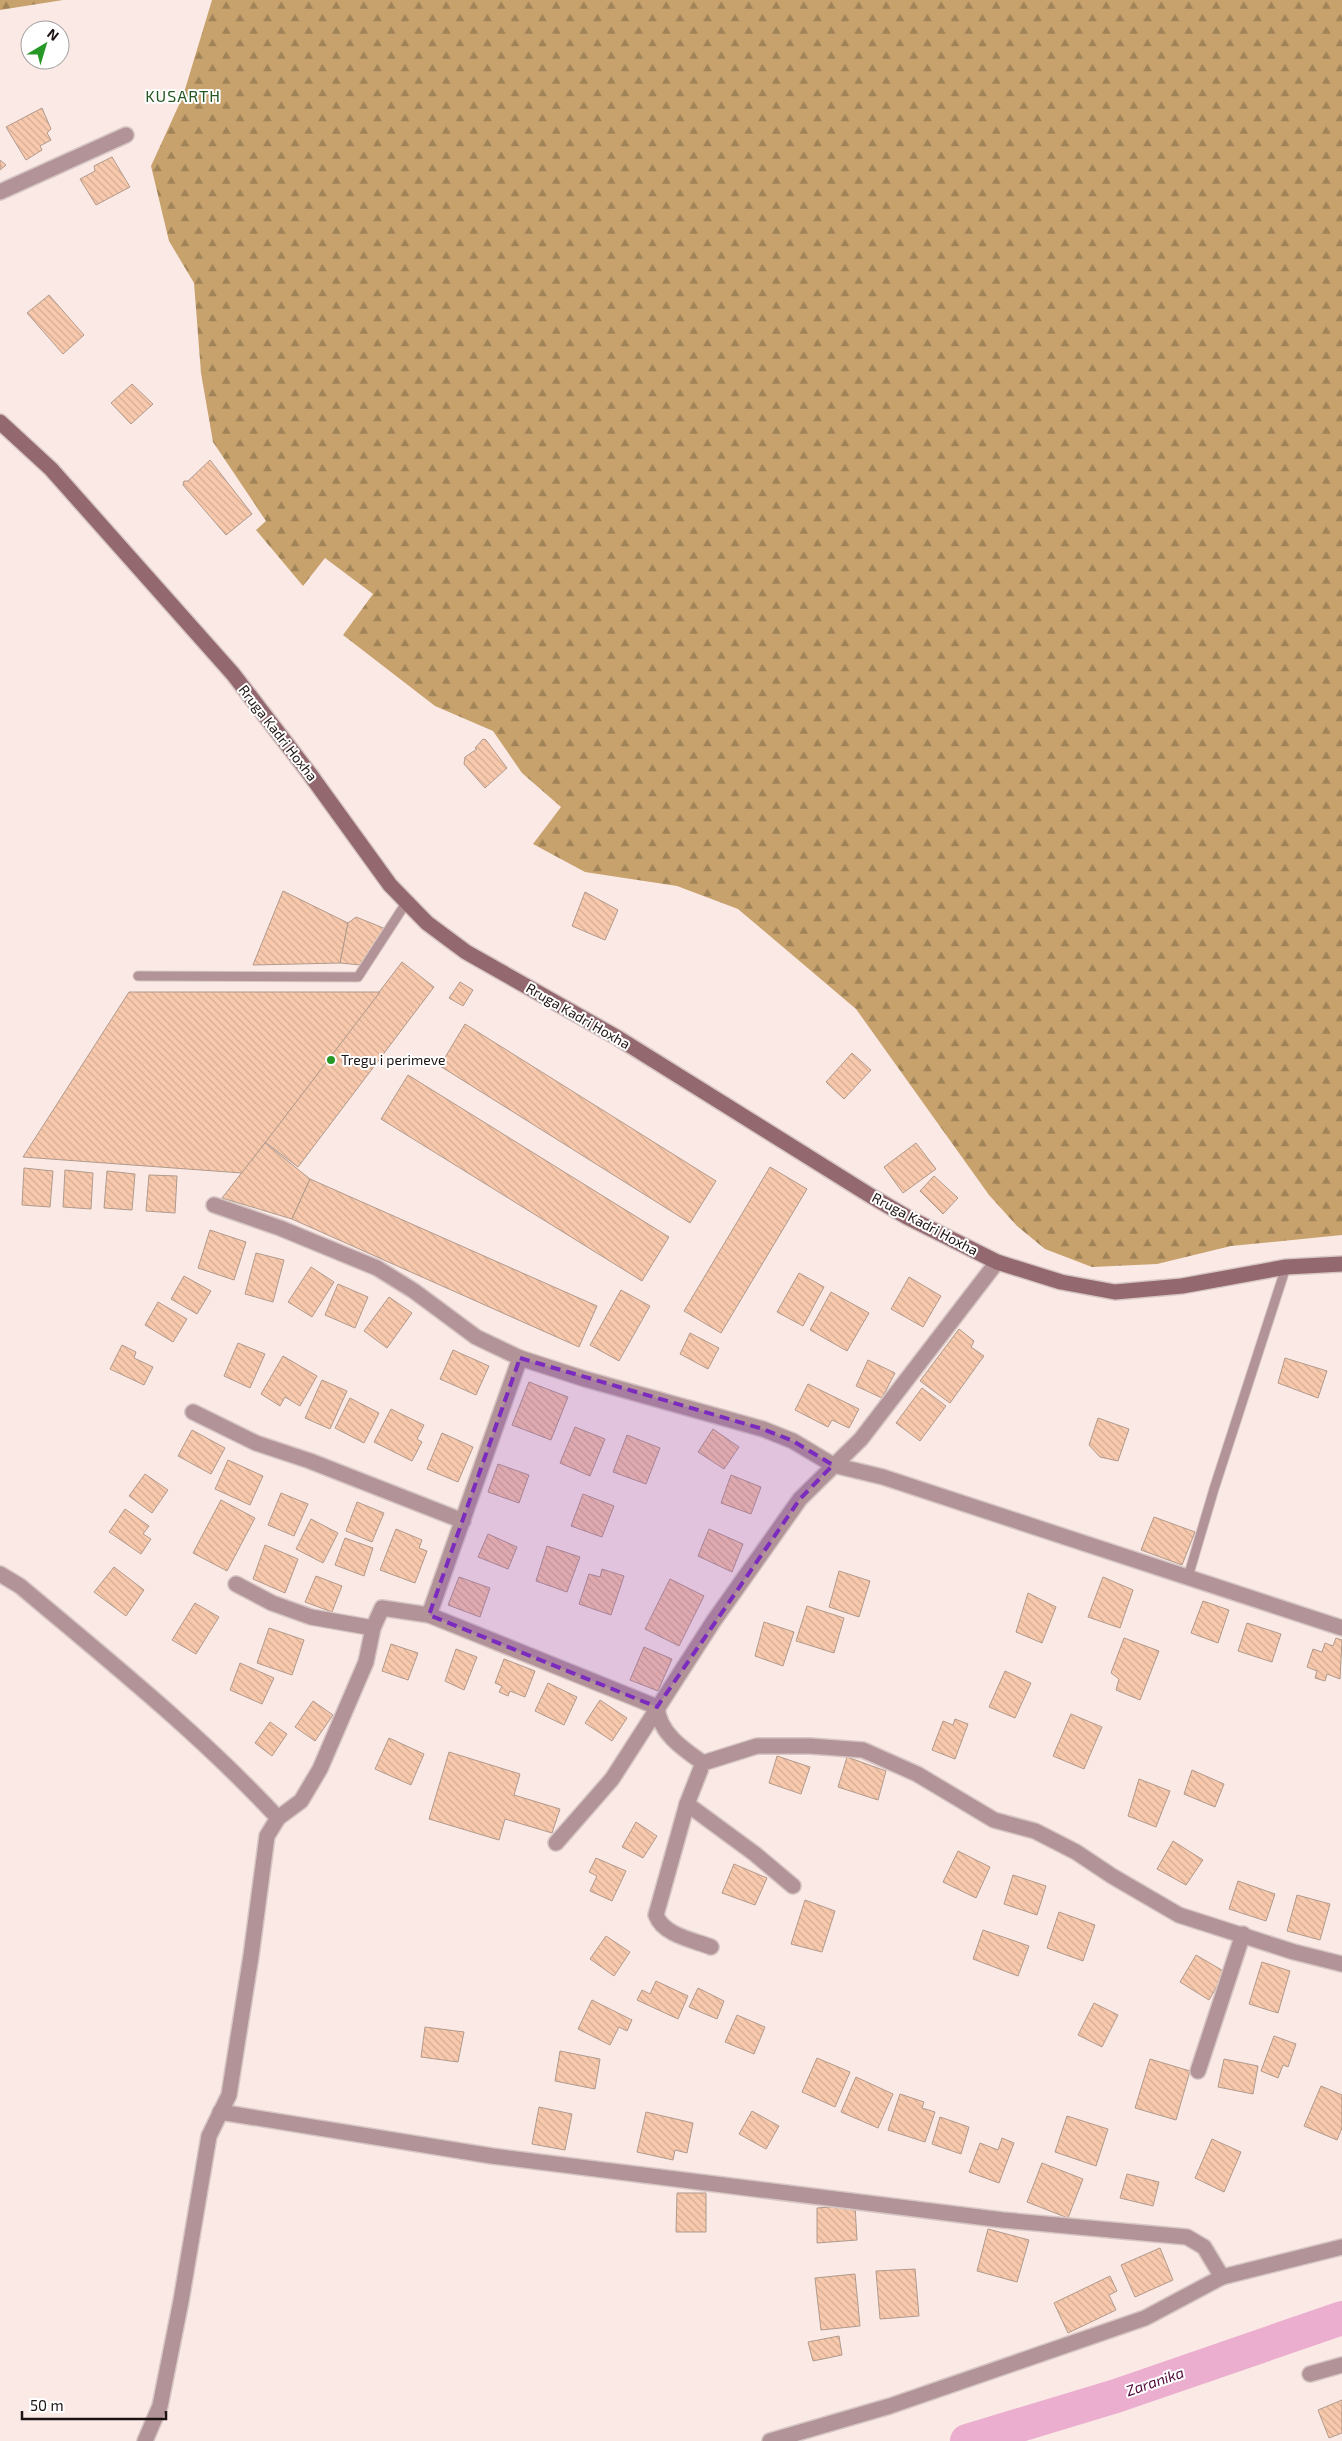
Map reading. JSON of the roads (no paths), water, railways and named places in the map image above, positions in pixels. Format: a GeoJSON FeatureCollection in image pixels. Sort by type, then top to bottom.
{"type":"FeatureCollection","features":[{"type":"Feature","properties":{"kind":"main road","name":"Rruga Kadri Hoxha"},"geometry":{"type":"LineString","coordinates":[[0,422],[51,469],[232,674],[406,903],[427,923],[466,952],[618,1038],[871,1196],[907,1217],[997,1262],[1061,1282],[1115,1292],[1182,1286],[1286,1267],[1342,1264]]}},
{"type":"Feature","properties":{"kind":"street"},"geometry":{"type":"LineString","coordinates":[[0,192],[126,135]]}},
{"type":"Feature","properties":{"kind":"street"},"geometry":{"type":"LineString","coordinates":[[214,1205],[280,1228],[377,1268],[414,1291],[476,1337],[520,1358],[584,1379],[763,1429],[793,1441],[833,1465],[883,1476],[1342,1628]]}},
{"type":"Feature","properties":{"kind":"street"},"geometry":{"type":"LineString","coordinates":[[556,1843],[612,1779],[713,1622],[800,1499],[861,1439],[997,1262]]}},
{"type":"Feature","properties":{"kind":"street"},"geometry":{"type":"LineString","coordinates":[[429,1615],[520,1358]]}},
{"type":"Feature","properties":{"kind":"street"},"geometry":{"type":"LineString","coordinates":[[193,1412],[256,1442],[310,1461],[463,1522]]}},
{"type":"Feature","properties":{"kind":"street"},"geometry":{"type":"LineString","coordinates":[[0,1574],[20,1586],[185,1725],[278,1818]]}},
{"type":"Feature","properties":{"kind":"street"},"geometry":{"type":"LineString","coordinates":[[236,1584],[272,1602],[311,1617],[373,1628]]}},
{"type":"Feature","properties":{"kind":"street"},"geometry":{"type":"LineString","coordinates":[[144,2441],[160,2406],[182,2301],[209,2136],[229,2095],[267,1836],[278,1818],[301,1801],[320,1769],[366,1662],[373,1628],[382,1608],[429,1615],[657,1708]]}},
{"type":"Feature","properties":{"kind":"street"},"geometry":{"type":"LineString","coordinates":[[657,1708],[658,1720],[668,1734],[684,1750],[703,1763]]}},
{"type":"Feature","properties":{"kind":"street"},"geometry":{"type":"LineString","coordinates":[[703,1763],[757,1746],[810,1746],[863,1750],[917,1774],[994,1820],[1035,1831],[1052,1839],[1179,1915],[1243,1934],[1294,1952],[1342,1964]]}},
{"type":"Feature","properties":{"kind":"street"},"geometry":{"type":"LineString","coordinates":[[703,1763],[687,1804],[656,1915],[659,1925],[668,1931],[712,1947]]}},
{"type":"Feature","properties":{"kind":"street"},"geometry":{"type":"LineString","coordinates":[[687,1804],[755,1854],[793,1886]]}},
{"type":"Feature","properties":{"kind":"street"},"geometry":{"type":"LineString","coordinates":[[1198,2071],[1243,1934]]}},
{"type":"Feature","properties":{"kind":"street"},"geometry":{"type":"LineString","coordinates":[[220,2112],[492,2156],[1002,2220],[1187,2237],[1204,2247],[1222,2277]]}},
{"type":"Feature","properties":{"kind":"street"},"geometry":{"type":"LineString","coordinates":[[770,2441],[890,2406],[1008,2363],[1146,2318],[1222,2277],[1342,2247]]}},
{"type":"Feature","properties":{"kind":"street"},"geometry":{"type":"LineString","coordinates":[[1310,2374],[1342,2365]]}},
{"type":"Feature","properties":{"kind":"lane"},"geometry":{"type":"LineString","coordinates":[[138,976],[358,978],[406,903]]}},
{"type":"Feature","properties":{"kind":"lane"},"geometry":{"type":"LineString","coordinates":[[1188,1577],[1214,1489],[1286,1267]]}},
{"type":"Feature","properties":{"kind":"waterway","name":"Zaranika"},"geometry":{"type":"LineString","coordinates":[[967,2441],[1116,2396],[1342,2318]]}},
{"type":"Feature","properties":{"kind":"place","name":"Tregu i perimeve"},"geometry":{"type":"Point","coordinates":[331,1060]}},
{"type":"Feature","properties":{"kind":"district","name":"KUSARTH"},"geometry":{"type":"Point","coordinates":[183,96]}}]}
